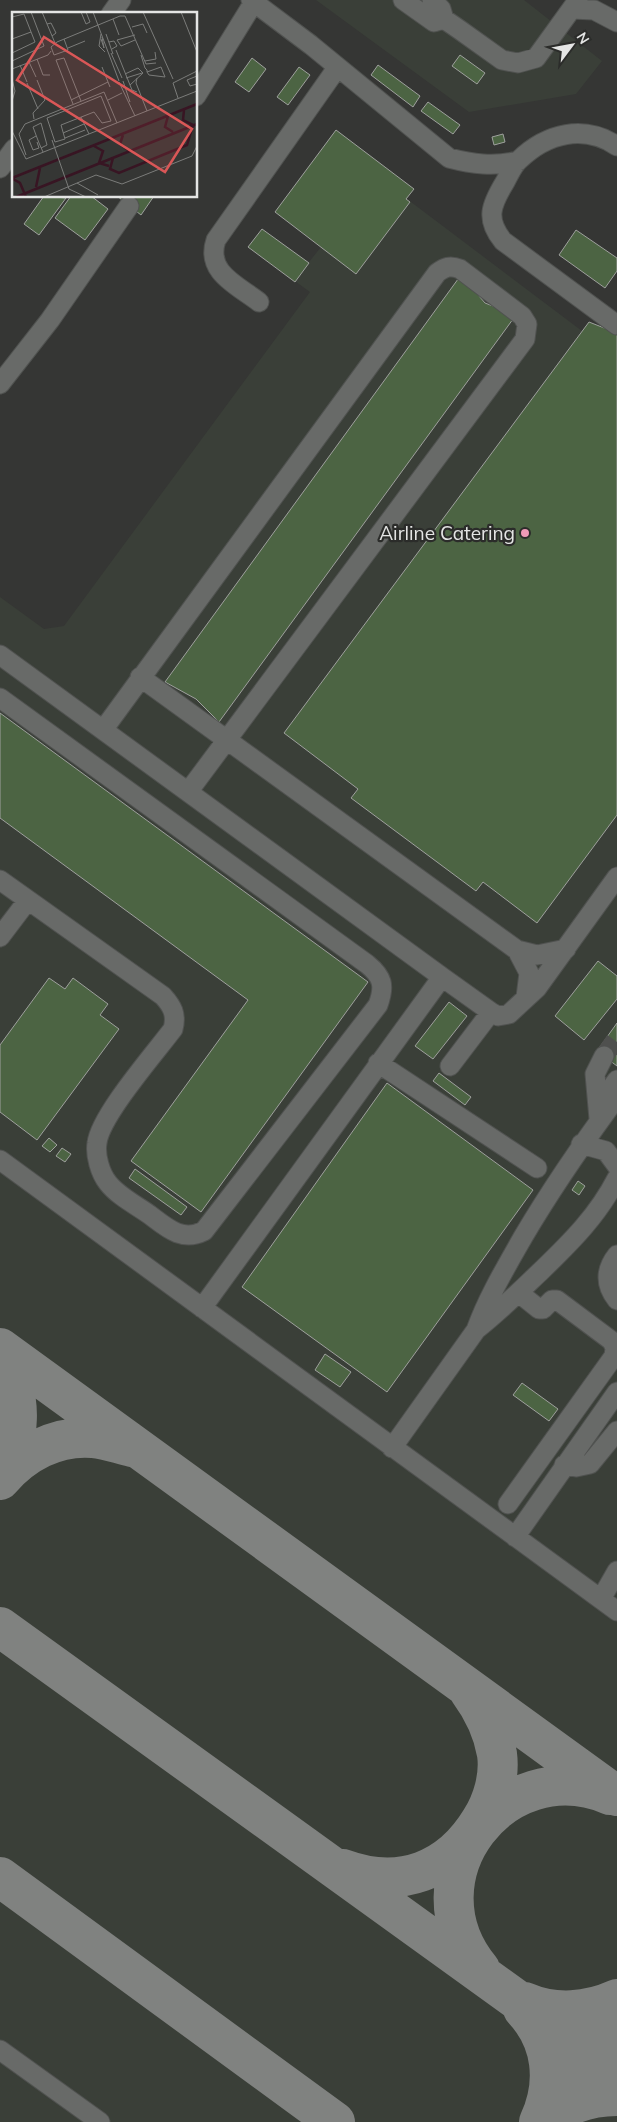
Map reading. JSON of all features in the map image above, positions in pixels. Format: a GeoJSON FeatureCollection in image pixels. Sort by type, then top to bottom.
{"type":"FeatureCollection","features":[{"type":"Feature","properties":{"kind":"lane"},"geometry":{"type":"LineString","coordinates":[[112,12],[120,0]]}},
{"type":"Feature","properties":{"kind":"lane"},"geometry":{"type":"LineString","coordinates":[[403,0],[434,22],[444,19]]}},
{"type":"Feature","properties":{"kind":"lane"},"geometry":{"type":"LineString","coordinates":[[432,0],[441,9],[444,19],[502,60],[518,64],[536,58],[575,4],[594,10],[617,22]]}},
{"type":"Feature","properties":{"kind":"lane"},"geometry":{"type":"LineString","coordinates":[[198,93],[253,1],[311,45],[449,158],[471,164],[505,164],[518,161]]}},
{"type":"Feature","properties":{"kind":"lane"},"geometry":{"type":"LineString","coordinates":[[259,302],[220,272],[215,265],[213,257],[216,240],[337,68]]}},
{"type":"Feature","properties":{"kind":"lane"},"geometry":{"type":"LineString","coordinates":[[617,146],[594,135],[569,133],[547,139],[518,161],[493,206],[492,224],[496,233],[503,241],[617,325]]}},
{"type":"Feature","properties":{"kind":"lane"},"geometry":{"type":"LineString","coordinates":[[0,168],[12,152]]}},
{"type":"Feature","properties":{"kind":"lane"},"geometry":{"type":"LineString","coordinates":[[0,384],[50,320],[129,206]]}},
{"type":"Feature","properties":{"kind":"lane"},"geometry":{"type":"LineString","coordinates":[[103,730],[437,273],[444,268],[452,266],[460,269],[522,316],[527,324],[525,339],[188,792]]}},
{"type":"Feature","properties":{"kind":"lane"},"geometry":{"type":"LineString","coordinates":[[0,655],[498,1016],[509,1014],[537,988],[617,877]]}},
{"type":"Feature","properties":{"kind":"lane"},"geometry":{"type":"LineString","coordinates":[[140,678],[227,738],[517,950],[537,955],[566,948]]}},
{"type":"Feature","properties":{"kind":"lane"},"geometry":{"type":"LineString","coordinates":[[0,698],[367,964],[377,972],[382,982],[383,991],[378,1005],[204,1231],[195,1236],[186,1236],[174,1232],[116,1191],[106,1181],[97,1154],[97,1143],[106,1119],[173,1028],[175,1012],[162,996],[0,880]]}},
{"type":"Feature","properties":{"kind":"lane"},"geometry":{"type":"LineString","coordinates":[[0,937],[28,900]]}},
{"type":"Feature","properties":{"kind":"lane"},"geometry":{"type":"LineString","coordinates":[[517,950],[529,973],[526,997]]}},
{"type":"Feature","properties":{"kind":"lane"},"geometry":{"type":"LineString","coordinates":[[202,1308],[442,977]]}},
{"type":"Feature","properties":{"kind":"lane"},"geometry":{"type":"LineString","coordinates":[[450,1066],[490,1012]]}},
{"type":"Feature","properties":{"kind":"lane"},"geometry":{"type":"LineString","coordinates":[[378,1063],[537,1168]]}},
{"type":"Feature","properties":{"kind":"lane"},"geometry":{"type":"LineString","coordinates":[[597,1106],[596,1070],[612,1066]]}},
{"type":"Feature","properties":{"kind":"lane"},"geometry":{"type":"LineString","coordinates":[[476,1330],[484,1309],[510,1260],[556,1181],[582,1144],[612,1066]]}},
{"type":"Feature","properties":{"kind":"lane"},"geometry":{"type":"LineString","coordinates":[[597,1106],[616,1102]]}},
{"type":"Feature","properties":{"kind":"lane"},"geometry":{"type":"LineString","coordinates":[[582,1144],[606,1151],[617,1166]]}},
{"type":"Feature","properties":{"kind":"lane"},"geometry":{"type":"LineString","coordinates":[[0,1160],[617,1611]]}},
{"type":"Feature","properties":{"kind":"lane"},"geometry":{"type":"LineString","coordinates":[[392,1448],[476,1330],[519,1292],[581,1232],[605,1202],[617,1178]]}},
{"type":"Feature","properties":{"kind":"lane"},"geometry":{"type":"LineString","coordinates":[[617,1255],[608,1271],[612,1293],[617,1300]]}},
{"type":"Feature","properties":{"kind":"lane"},"geometry":{"type":"LineString","coordinates":[[508,1504],[614,1356],[615,1348],[612,1341],[557,1300],[552,1300],[544,1309],[539,1310],[519,1292]]}},
{"type":"Feature","properties":{"kind":"lane"},"geometry":{"type":"LineString","coordinates":[[514,1537],[617,1392]]}},
{"type":"Feature","properties":{"kind":"lane"},"geometry":{"type":"LineString","coordinates":[[564,1465],[576,1467],[590,1464],[617,1431]]}},
{"type":"Feature","properties":{"kind":"lane"},"geometry":{"type":"LineString","coordinates":[[601,1599],[617,1571]]}},
{"type":"Feature","properties":{"kind":"lane"},"geometry":{"type":"LineString","coordinates":[[0,2050],[100,2122]]}},
{"type":"Feature","properties":{"kind":"shaded area"},"geometry":{"type":"Polygon","coordinates":[[[316,0],[524,0],[602,61],[576,94],[469,112],[316,0]]]}},
{"type":"Feature","properties":{"kind":"shaded area"},"geometry":{"type":"Polygon","coordinates":[[[336,130],[414,189],[407,199],[582,331],[589,322],[617,333],[617,2122],[0,2122],[0,597],[44,629],[64,626],[310,292],[248,247],[262,229],[309,262],[321,247],[275,212],[336,130]]]}},
{"type":"Feature","properties":{"kind":"building"},"geometry":{"type":"Polygon","coordinates":[[[460,55],[485,73],[477,84],[452,66],[460,55]]]}},
{"type":"Feature","properties":{"kind":"building"},"geometry":{"type":"Polygon","coordinates":[[[252,58],[266,69],[249,92],[235,82],[252,58]]]}},
{"type":"Feature","properties":{"kind":"building"},"geometry":{"type":"Polygon","coordinates":[[[378,65],[420,96],[413,107],[371,75],[378,65]]]}},
{"type":"Feature","properties":{"kind":"building"},"geometry":{"type":"Polygon","coordinates":[[[299,67],[310,75],[288,105],[277,97],[299,67]]]}},
{"type":"Feature","properties":{"kind":"building"},"geometry":{"type":"Polygon","coordinates":[[[428,102],[460,125],[453,134],[421,111],[428,102]]]}},
{"type":"Feature","properties":{"kind":"building"},"geometry":{"type":"Polygon","coordinates":[[[336,130],[414,189],[406,199],[410,202],[356,274],[275,212],[336,130]]]}},
{"type":"Feature","properties":{"kind":"building"},"geometry":{"type":"Polygon","coordinates":[[[503,134],[505,142],[494,145],[492,137],[503,134]]]}},
{"type":"Feature","properties":{"kind":"building"},"geometry":{"type":"Polygon","coordinates":[[[43,198],[66,198],[39,235],[24,224],[43,198]]]}},
{"type":"Feature","properties":{"kind":"building"},"geometry":{"type":"Polygon","coordinates":[[[70,198],[94,198],[108,209],[85,240],[55,218],[70,198]]]}},
{"type":"Feature","properties":{"kind":"building"},"geometry":{"type":"Polygon","coordinates":[[[120,198],[153,198],[141,215],[120,198]]]}},
{"type":"Feature","properties":{"kind":"building"},"geometry":{"type":"Polygon","coordinates":[[[262,229],[309,263],[295,282],[248,247],[262,229]]]}},
{"type":"Feature","properties":{"kind":"building"},"geometry":{"type":"Polygon","coordinates":[[[576,230],[617,258],[617,271],[605,288],[559,255],[576,230]]]}},
{"type":"Feature","properties":{"kind":"building"},"geometry":{"type":"Polygon","coordinates":[[[461,275],[485,303],[516,315],[219,722],[196,699],[165,682],[461,275]]]}},
{"type":"Feature","properties":{"kind":"building","name":"Airline Catering"},"geometry":{"type":"Polygon","coordinates":[[[589,322],[617,333],[617,815],[537,923],[483,882],[476,891],[351,798],[358,789],[284,733],[589,322]]]}},
{"type":"Feature","properties":{"kind":"building"},"geometry":{"type":"Polygon","coordinates":[[[0,713],[368,982],[201,1212],[131,1161],[248,1000],[0,818],[0,713]]]}},
{"type":"Feature","properties":{"kind":"building"},"geometry":{"type":"Polygon","coordinates":[[[598,961],[617,976],[617,999],[584,1040],[555,1016],[598,961]]]}},
{"type":"Feature","properties":{"kind":"building"},"geometry":{"type":"Polygon","coordinates":[[[49,978],[65,989],[73,978],[108,1004],[100,1015],[119,1029],[37,1140],[0,1112],[0,1045],[49,978]]]}},
{"type":"Feature","properties":{"kind":"building"},"geometry":{"type":"Polygon","coordinates":[[[449,1002],[467,1016],[433,1059],[415,1046],[449,1002]]]}},
{"type":"Feature","properties":{"kind":"building"},"geometry":{"type":"Polygon","coordinates":[[[617,1023],[617,1066],[597,1051],[617,1023]]]}},
{"type":"Feature","properties":{"kind":"building"},"geometry":{"type":"Polygon","coordinates":[[[439,1073],[471,1097],[465,1105],[433,1081],[439,1073]]]}},
{"type":"Feature","properties":{"kind":"building"},"geometry":{"type":"Polygon","coordinates":[[[387,1083],[533,1190],[387,1392],[242,1287],[387,1083]]]}},
{"type":"Feature","properties":{"kind":"building"},"geometry":{"type":"Polygon","coordinates":[[[49,1138],[57,1145],[50,1152],[42,1146],[49,1138]]]}},
{"type":"Feature","properties":{"kind":"building"},"geometry":{"type":"Polygon","coordinates":[[[62,1148],[71,1154],[65,1162],[56,1156],[62,1148]]]}},
{"type":"Feature","properties":{"kind":"building"},"geometry":{"type":"Polygon","coordinates":[[[135,1169],[187,1207],[181,1215],[129,1178],[135,1169]]]}},
{"type":"Feature","properties":{"kind":"building"},"geometry":{"type":"Polygon","coordinates":[[[578,1181],[585,1186],[579,1195],[572,1190],[578,1181]]]}},
{"type":"Feature","properties":{"kind":"building"},"geometry":{"type":"Polygon","coordinates":[[[325,1354],[351,1372],[340,1387],[315,1370],[325,1354]]]}},
{"type":"Feature","properties":{"kind":"building"},"geometry":{"type":"Polygon","coordinates":[[[522,1383],[558,1409],[549,1421],[513,1395],[522,1383]]]}},
{"type":"Feature","properties":{"kind":"taxiway"},"geometry":{"type":"LineString","coordinates":[[0,1348],[617,1796]]}},
{"type":"Feature","properties":{"kind":"taxiway"},"geometry":{"type":"LineString","coordinates":[[0,1360],[8,1374],[13,1389],[17,1419],[12,1449],[0,1479]]}},
{"type":"Feature","properties":{"kind":"taxiway"},"geometry":{"type":"LineString","coordinates":[[0,1480],[9,1470],[30,1454],[53,1443],[79,1438],[108,1440],[132,1447]]}},
{"type":"Feature","properties":{"kind":"taxiway"},"geometry":{"type":"LineString","coordinates":[[0,1627],[617,2072]]}},
{"type":"Feature","properties":{"kind":"taxiway"},"geometry":{"type":"LineString","coordinates":[[343,1869],[364,1875],[404,1876],[422,1871],[439,1863],[469,1838],[489,1805],[495,1788],[498,1762],[493,1737],[487,1721],[469,1691]]}},
{"type":"Feature","properties":{"kind":"taxiway"},"geometry":{"type":"LineString","coordinates":[[480,1969],[460,1934],[454,1897],[460,1862],[477,1831],[502,1806],[534,1790],[571,1786],[610,1795]]}},
{"type":"Feature","properties":{"kind":"taxiway"},"geometry":{"type":"LineString","coordinates":[[0,1877],[335,2122]]}},
{"type":"Feature","properties":{"kind":"taxiway"},"geometry":{"type":"LineString","coordinates":[[525,2002],[548,2009],[571,2010],[595,2007],[617,1999]]}},
{"type":"Feature","properties":{"kind":"taxiway"},"geometry":{"type":"LineString","coordinates":[[523,2009],[541,2035],[549,2063],[550,2078],[548,2092],[539,2122]]}},
{"type":"Feature","properties":{"kind":"taxiway"},"geometry":{"type":"LineString","coordinates":[[576,2073],[617,2017]]}},
{"type":"Feature","properties":{"kind":"taxiway"},"geometry":{"type":"LineString","coordinates":[[546,2122],[561,2110],[579,2102],[588,2099],[617,2096]]}},
{"type":"Feature","properties":{"kind":"tunnel"},"geometry":{"type":"LineString","coordinates":[[604,1056],[617,1038]]}},
{"type":"Feature","properties":{"kind":"place","name":"Airline Catering"},"geometry":{"type":"Point","coordinates":[525,533]}}]}
